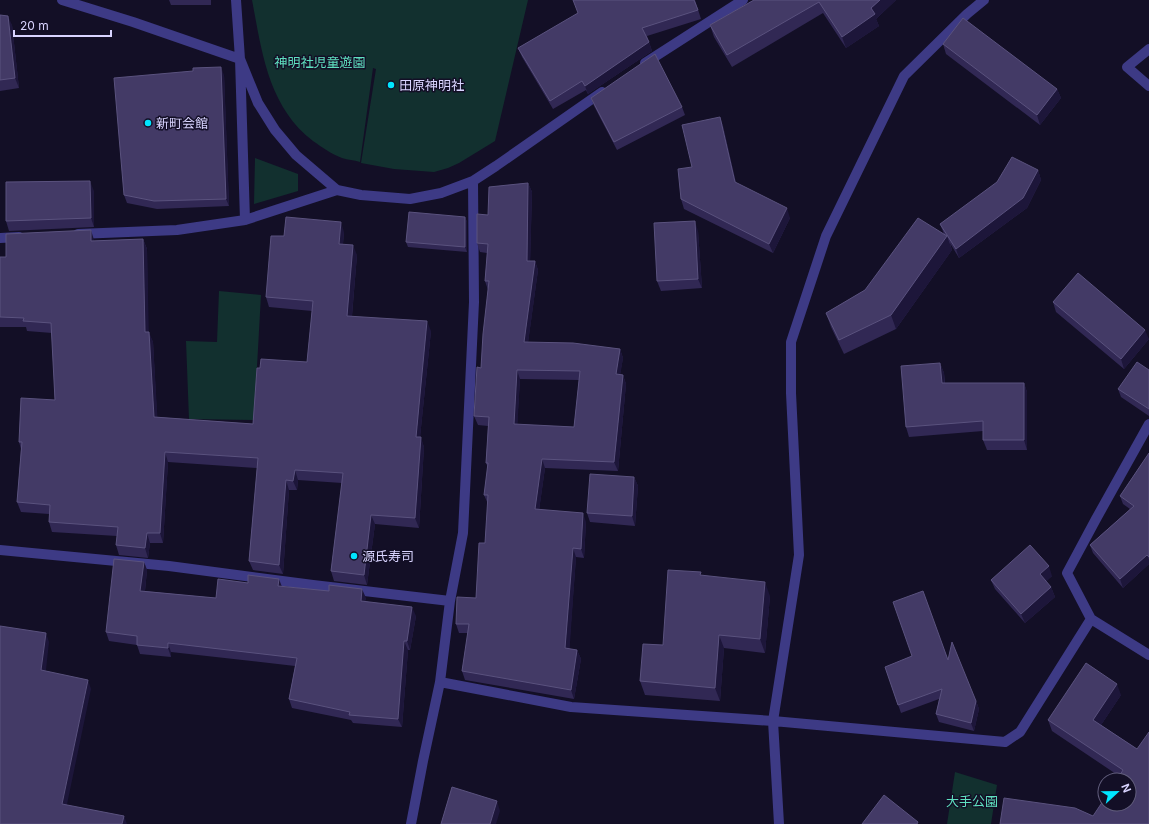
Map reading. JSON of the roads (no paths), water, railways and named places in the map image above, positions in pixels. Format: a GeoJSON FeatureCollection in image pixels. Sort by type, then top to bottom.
{"type":"FeatureCollection","features":[{"type":"Feature","properties":{"kind":"street"},"geometry":{"type":"LineString","coordinates":[[62,0],[134,22],[240,59],[258,103],[275,130],[296,154],[337,190],[361,195],[410,200],[441,193],[473,180],[496,166],[611,86]]}},
{"type":"Feature","properties":{"kind":"street"},"geometry":{"type":"LineString","coordinates":[[236,0],[240,59],[245,220]]}},
{"type":"Feature","properties":{"kind":"street"},"geometry":{"type":"LineString","coordinates":[[636,69],[743,0]]}},
{"type":"Feature","properties":{"kind":"street"},"geometry":{"type":"LineString","coordinates":[[779,824],[773,721],[799,555],[791,393],[791,342],[826,236],[904,76],[967,14],[984,0]]}},
{"type":"Feature","properties":{"kind":"street"},"geometry":{"type":"LineString","coordinates":[[1149,49],[1127,67],[1149,86]]}},
{"type":"Feature","properties":{"kind":"street"},"geometry":{"type":"LineString","coordinates":[[411,824],[440,682],[450,601],[463,533],[474,302],[473,180]]}},
{"type":"Feature","properties":{"kind":"street"},"geometry":{"type":"LineString","coordinates":[[69,235],[177,230],[245,220],[337,190]]}},
{"type":"Feature","properties":{"kind":"street"},"geometry":{"type":"LineString","coordinates":[[0,238],[31,236]]}},
{"type":"Feature","properties":{"kind":"street"},"geometry":{"type":"LineString","coordinates":[[1149,424],[1067,573],[1091,619],[1149,656]]}},
{"type":"Feature","properties":{"kind":"street"},"geometry":{"type":"LineString","coordinates":[[0,550],[169,566],[450,601]]}},
{"type":"Feature","properties":{"kind":"street"},"geometry":{"type":"LineString","coordinates":[[440,682],[571,707],[773,721],[1005,742],[1020,732],[1091,619]]}},
{"type":"Feature","properties":{"kind":"place","name":"田原神明社"},"geometry":{"type":"Point","coordinates":[391,85]}},
{"type":"Feature","properties":{"kind":"place","name":"新町会館"},"geometry":{"type":"Point","coordinates":[148,123]}},
{"type":"Feature","properties":{"kind":"place","name":"源氏寿司"},"geometry":{"type":"Point","coordinates":[354,556]}},
{"type":"Feature","properties":{"kind":"park label","name":"神明社児童遊園"},"geometry":{"type":"Point","coordinates":[320,62]}},
{"type":"Feature","properties":{"kind":"park label","name":"大手公園"},"geometry":{"type":"Point","coordinates":[972,801]}}]}
